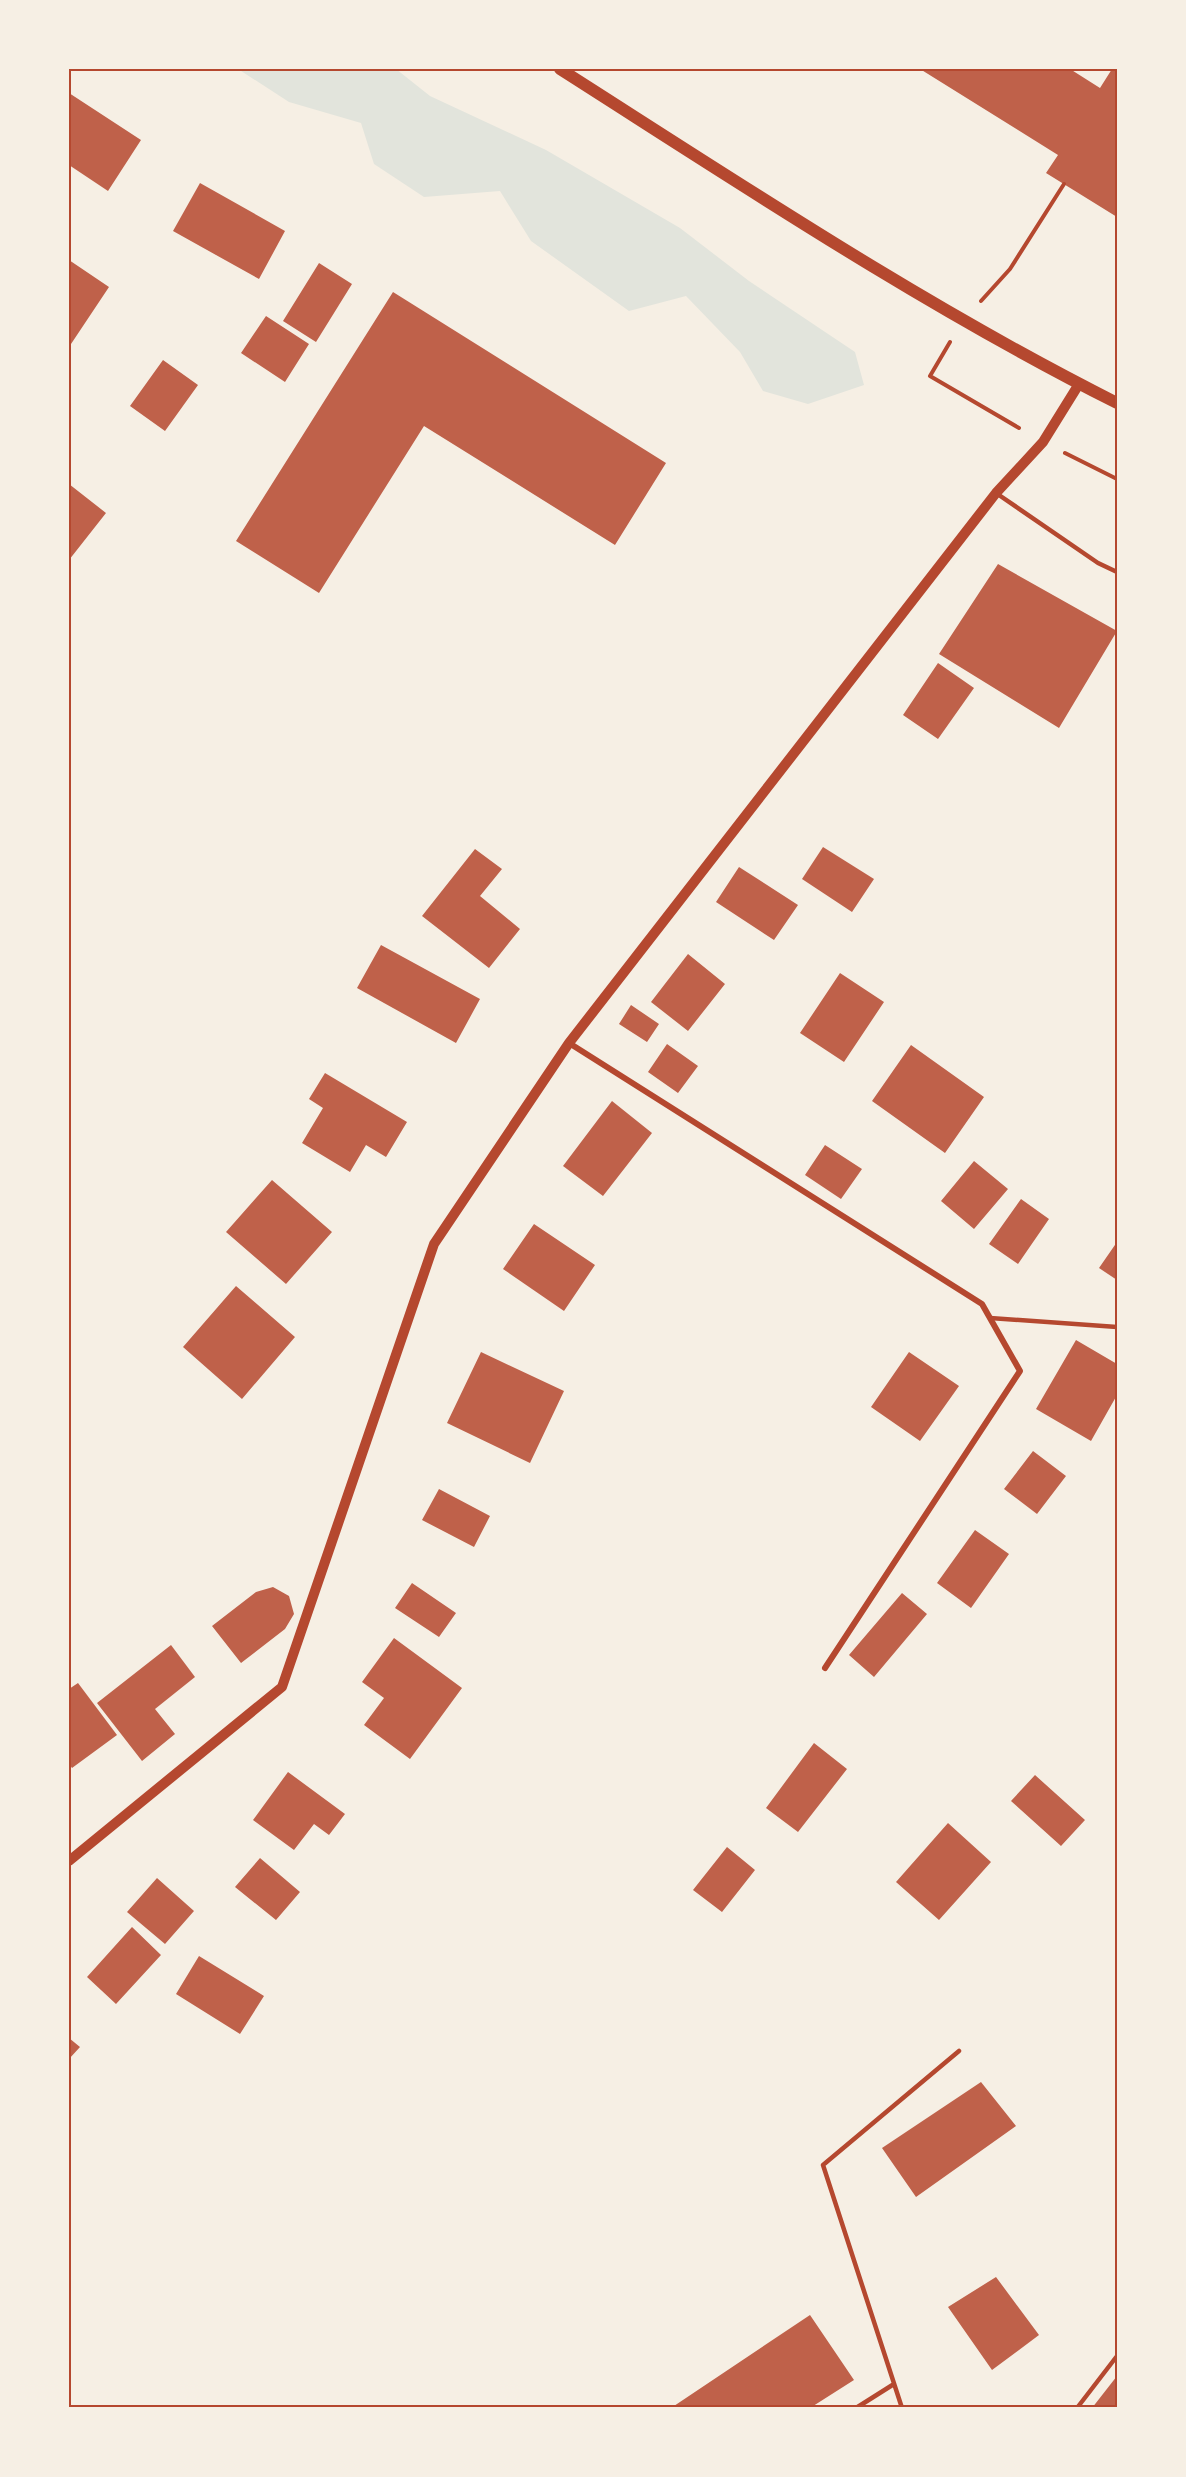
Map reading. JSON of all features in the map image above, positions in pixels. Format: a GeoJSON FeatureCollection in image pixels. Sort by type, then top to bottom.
{"type":"FeatureCollection","features":[{"type":"Feature","properties":{"kind":"main road"},"geometry":{"type":"LineString","coordinates":[[560,69],[746,188],[963,320],[1117,403]]}},
{"type":"Feature","properties":{"kind":"street"},"geometry":{"type":"LineString","coordinates":[[69,1862],[282,1687],[434,1244],[569,1043],[996,493],[1043,442],[1079,384]]}},
{"type":"Feature","properties":{"kind":"street"},"geometry":{"type":"LineString","coordinates":[[569,1043],[982,1304],[1020,1371],[825,1668]]}},
{"type":"Feature","properties":{"kind":"lane"},"geometry":{"type":"LineString","coordinates":[[996,493],[1098,563],[1117,572]]}},
{"type":"Feature","properties":{"kind":"lane"},"geometry":{"type":"LineString","coordinates":[[990,1318],[1117,1327]]}},
{"type":"Feature","properties":{"kind":"lane"},"geometry":{"type":"LineString","coordinates":[[902,2408],[824,2165],[958,2051]]}},
{"type":"Feature","properties":{"kind":"lane"},"geometry":{"type":"LineString","coordinates":[[1077,2408],[1117,2356]]}},
{"type":"Feature","properties":{"kind":"lane"},"geometry":{"type":"LineString","coordinates":[[856,2408],[894,2384]]}},
{"type":"Feature","properties":{"kind":"path"},"geometry":{"type":"LineString","coordinates":[[930,376],[963,320],[1010,269],[1064,184]]}},
{"type":"Feature","properties":{"kind":"shaded area"},"geometry":{"type":"Polygon","coordinates":[[[238,69],[396,69],[430,96],[546,150],[680,228],[749,281],[855,352],[864,385],[808,404],[763,391],[740,352],[686,296],[629,311],[531,241],[500,191],[424,197],[374,164],[361,123],[289,102],[238,69]]]}},
{"type":"Feature","properties":{"kind":"building"},"geometry":{"type":"Polygon","coordinates":[[[920,69],[1070,69],[1100,88],[1112,69],[1117,69],[1117,217],[1046,173],[1058,155],[920,69]]]}},
{"type":"Feature","properties":{"kind":"building"},"geometry":{"type":"Polygon","coordinates":[[[69,93],[141,140],[108,191],[69,165],[69,93]]]}},
{"type":"Feature","properties":{"kind":"building"},"geometry":{"type":"Polygon","coordinates":[[[200,183],[285,231],[259,279],[173,231],[200,183]]]}},
{"type":"Feature","properties":{"kind":"building"},"geometry":{"type":"Polygon","coordinates":[[[69,260],[109,287],[69,347],[69,260]]]}},
{"type":"Feature","properties":{"kind":"building"},"geometry":{"type":"Polygon","coordinates":[[[319,263],[352,284],[316,342],[283,321],[319,263]]]}},
{"type":"Feature","properties":{"kind":"building"},"geometry":{"type":"Polygon","coordinates":[[[393,292],[666,463],[615,545],[424,426],[319,593],[236,541],[393,292]]]}},
{"type":"Feature","properties":{"kind":"building"},"geometry":{"type":"Polygon","coordinates":[[[266,316],[309,344],[285,382],[241,353],[266,316]]]}},
{"type":"Feature","properties":{"kind":"building"},"geometry":{"type":"Polygon","coordinates":[[[163,360],[198,385],[165,431],[130,406],[163,360]]]}},
{"type":"Feature","properties":{"kind":"building"},"geometry":{"type":"Polygon","coordinates":[[[69,484],[106,513],[69,560],[69,484]]]}},
{"type":"Feature","properties":{"kind":"building"},"geometry":{"type":"Polygon","coordinates":[[[998,564],[1117,631],[1059,728],[939,654],[998,564]]]}},
{"type":"Feature","properties":{"kind":"building"},"geometry":{"type":"Polygon","coordinates":[[[938,663],[974,688],[938,739],[903,715],[938,663]]]}},
{"type":"Feature","properties":{"kind":"building"},"geometry":{"type":"Polygon","coordinates":[[[823,847],[874,879],[852,912],[802,879],[823,847]]]}},
{"type":"Feature","properties":{"kind":"building"},"geometry":{"type":"Polygon","coordinates":[[[475,849],[502,869],[480,896],[520,929],[489,968],[422,916],[475,849]]]}},
{"type":"Feature","properties":{"kind":"building"},"geometry":{"type":"Polygon","coordinates":[[[739,867],[798,905],[774,940],[716,902],[739,867]]]}},
{"type":"Feature","properties":{"kind":"building"},"geometry":{"type":"Polygon","coordinates":[[[381,945],[480,999],[456,1043],[357,988],[381,945]]]}},
{"type":"Feature","properties":{"kind":"building"},"geometry":{"type":"Polygon","coordinates":[[[688,954],[725,984],[688,1031],[651,1002],[688,954]]]}},
{"type":"Feature","properties":{"kind":"building"},"geometry":{"type":"Polygon","coordinates":[[[840,973],[884,1002],[844,1062],[800,1033],[840,973]]]}},
{"type":"Feature","properties":{"kind":"building"},"geometry":{"type":"Polygon","coordinates":[[[631,1005],[659,1024],[647,1042],[619,1024],[631,1005]]]}},
{"type":"Feature","properties":{"kind":"building"},"geometry":{"type":"Polygon","coordinates":[[[667,1044],[698,1066],[678,1093],[648,1072],[667,1044]]]}},
{"type":"Feature","properties":{"kind":"building"},"geometry":{"type":"Polygon","coordinates":[[[911,1045],[984,1097],[945,1153],[872,1101],[911,1045]]]}},
{"type":"Feature","properties":{"kind":"building"},"geometry":{"type":"Polygon","coordinates":[[[325,1073],[407,1122],[386,1157],[366,1145],[350,1172],[302,1143],[323,1108],[309,1099],[325,1073]]]}},
{"type":"Feature","properties":{"kind":"building"},"geometry":{"type":"Polygon","coordinates":[[[612,1101],[652,1133],[603,1196],[563,1166],[612,1101]]]}},
{"type":"Feature","properties":{"kind":"building"},"geometry":{"type":"Polygon","coordinates":[[[825,1145],[862,1169],[841,1199],[805,1175],[825,1145]]]}},
{"type":"Feature","properties":{"kind":"building"},"geometry":{"type":"Polygon","coordinates":[[[974,1161],[1008,1189],[974,1229],[941,1201],[974,1161]]]}},
{"type":"Feature","properties":{"kind":"building"},"geometry":{"type":"Polygon","coordinates":[[[272,1180],[332,1232],[286,1284],[226,1232],[272,1180]]]}},
{"type":"Feature","properties":{"kind":"building"},"geometry":{"type":"Polygon","coordinates":[[[1021,1199],[1049,1219],[1018,1264],[989,1244],[1021,1199]]]}},
{"type":"Feature","properties":{"kind":"building"},"geometry":{"type":"Polygon","coordinates":[[[534,1224],[595,1265],[564,1311],[503,1269],[534,1224]]]}},
{"type":"Feature","properties":{"kind":"building"},"geometry":{"type":"Polygon","coordinates":[[[1117,1242],[1117,1280],[1099,1268],[1117,1242]]]}},
{"type":"Feature","properties":{"kind":"building"},"geometry":{"type":"Polygon","coordinates":[[[236,1286],[295,1337],[242,1399],[183,1347],[236,1286]]]}},
{"type":"Feature","properties":{"kind":"building"},"geometry":{"type":"Polygon","coordinates":[[[1076,1340],[1117,1364],[1117,1395],[1091,1441],[1036,1409],[1076,1340]]]}},
{"type":"Feature","properties":{"kind":"building"},"geometry":{"type":"Polygon","coordinates":[[[481,1352],[564,1391],[530,1463],[447,1423],[481,1352]]]}},
{"type":"Feature","properties":{"kind":"building"},"geometry":{"type":"Polygon","coordinates":[[[909,1352],[959,1386],[920,1441],[871,1407],[909,1352]]]}},
{"type":"Feature","properties":{"kind":"building"},"geometry":{"type":"Polygon","coordinates":[[[1033,1451],[1066,1476],[1037,1514],[1004,1489],[1033,1451]]]}},
{"type":"Feature","properties":{"kind":"building"},"geometry":{"type":"Polygon","coordinates":[[[439,1489],[490,1516],[474,1547],[422,1520],[439,1489]]]}},
{"type":"Feature","properties":{"kind":"building"},"geometry":{"type":"Polygon","coordinates":[[[975,1530],[1009,1554],[971,1608],[937,1583],[975,1530]]]}},
{"type":"Feature","properties":{"kind":"building"},"geometry":{"type":"Polygon","coordinates":[[[412,1583],[456,1613],[439,1637],[395,1608],[412,1583]]]}},
{"type":"Feature","properties":{"kind":"building"},"geometry":{"type":"Polygon","coordinates":[[[273,1587],[289,1596],[294,1614],[285,1629],[241,1663],[212,1626],[256,1592],[273,1587]]]}},
{"type":"Feature","properties":{"kind":"building"},"geometry":{"type":"Polygon","coordinates":[[[902,1593],[927,1614],[874,1677],[849,1655],[902,1593]]]}},
{"type":"Feature","properties":{"kind":"building"},"geometry":{"type":"Polygon","coordinates":[[[394,1638],[462,1688],[410,1759],[364,1725],[384,1698],[362,1682],[394,1638]]]}},
{"type":"Feature","properties":{"kind":"building"},"geometry":{"type":"Polygon","coordinates":[[[171,1645],[195,1677],[155,1709],[175,1734],[142,1761],[97,1703],[171,1645]]]}},
{"type":"Feature","properties":{"kind":"building"},"geometry":{"type":"Polygon","coordinates":[[[78,1683],[117,1735],[72,1768],[69,1764],[69,1689],[78,1683]]]}},
{"type":"Feature","properties":{"kind":"building"},"geometry":{"type":"Polygon","coordinates":[[[814,1743],[847,1769],[798,1832],[766,1808],[814,1743]]]}},
{"type":"Feature","properties":{"kind":"building"},"geometry":{"type":"Polygon","coordinates":[[[288,1772],[345,1814],[329,1835],[314,1824],[294,1850],[253,1820],[288,1772]]]}},
{"type":"Feature","properties":{"kind":"building"},"geometry":{"type":"Polygon","coordinates":[[[1035,1775],[1085,1820],[1061,1846],[1011,1801],[1035,1775]]]}},
{"type":"Feature","properties":{"kind":"building"},"geometry":{"type":"Polygon","coordinates":[[[948,1823],[991,1862],[939,1920],[896,1882],[948,1823]]]}},
{"type":"Feature","properties":{"kind":"building"},"geometry":{"type":"Polygon","coordinates":[[[727,1847],[755,1870],[722,1912],[693,1890],[727,1847]]]}},
{"type":"Feature","properties":{"kind":"building"},"geometry":{"type":"Polygon","coordinates":[[[260,1858],[300,1892],[276,1920],[235,1887],[260,1858]]]}},
{"type":"Feature","properties":{"kind":"building"},"geometry":{"type":"Polygon","coordinates":[[[157,1878],[194,1911],[165,1944],[127,1912],[157,1878]]]}},
{"type":"Feature","properties":{"kind":"building"},"geometry":{"type":"Polygon","coordinates":[[[132,1927],[161,1955],[116,2004],[87,1977],[132,1927]]]}},
{"type":"Feature","properties":{"kind":"building"},"geometry":{"type":"Polygon","coordinates":[[[199,1956],[264,1996],[240,2034],[176,1994],[199,1956]]]}},
{"type":"Feature","properties":{"kind":"building"},"geometry":{"type":"Polygon","coordinates":[[[69,2038],[80,2047],[69,2059],[69,2038]]]}},
{"type":"Feature","properties":{"kind":"building"},"geometry":{"type":"Polygon","coordinates":[[[981,2082],[1016,2126],[916,2197],[882,2148],[981,2082]]]}},
{"type":"Feature","properties":{"kind":"building"},"geometry":{"type":"Polygon","coordinates":[[[996,2277],[1039,2335],[992,2370],[948,2307],[996,2277]]]}},
{"type":"Feature","properties":{"kind":"building"},"geometry":{"type":"Polygon","coordinates":[[[810,2315],[854,2380],[810,2408],[671,2408],[810,2315]]]}},
{"type":"Feature","properties":{"kind":"building"},"geometry":{"type":"Polygon","coordinates":[[[1117,2376],[1117,2408],[1092,2408],[1117,2376]]]}}]}
